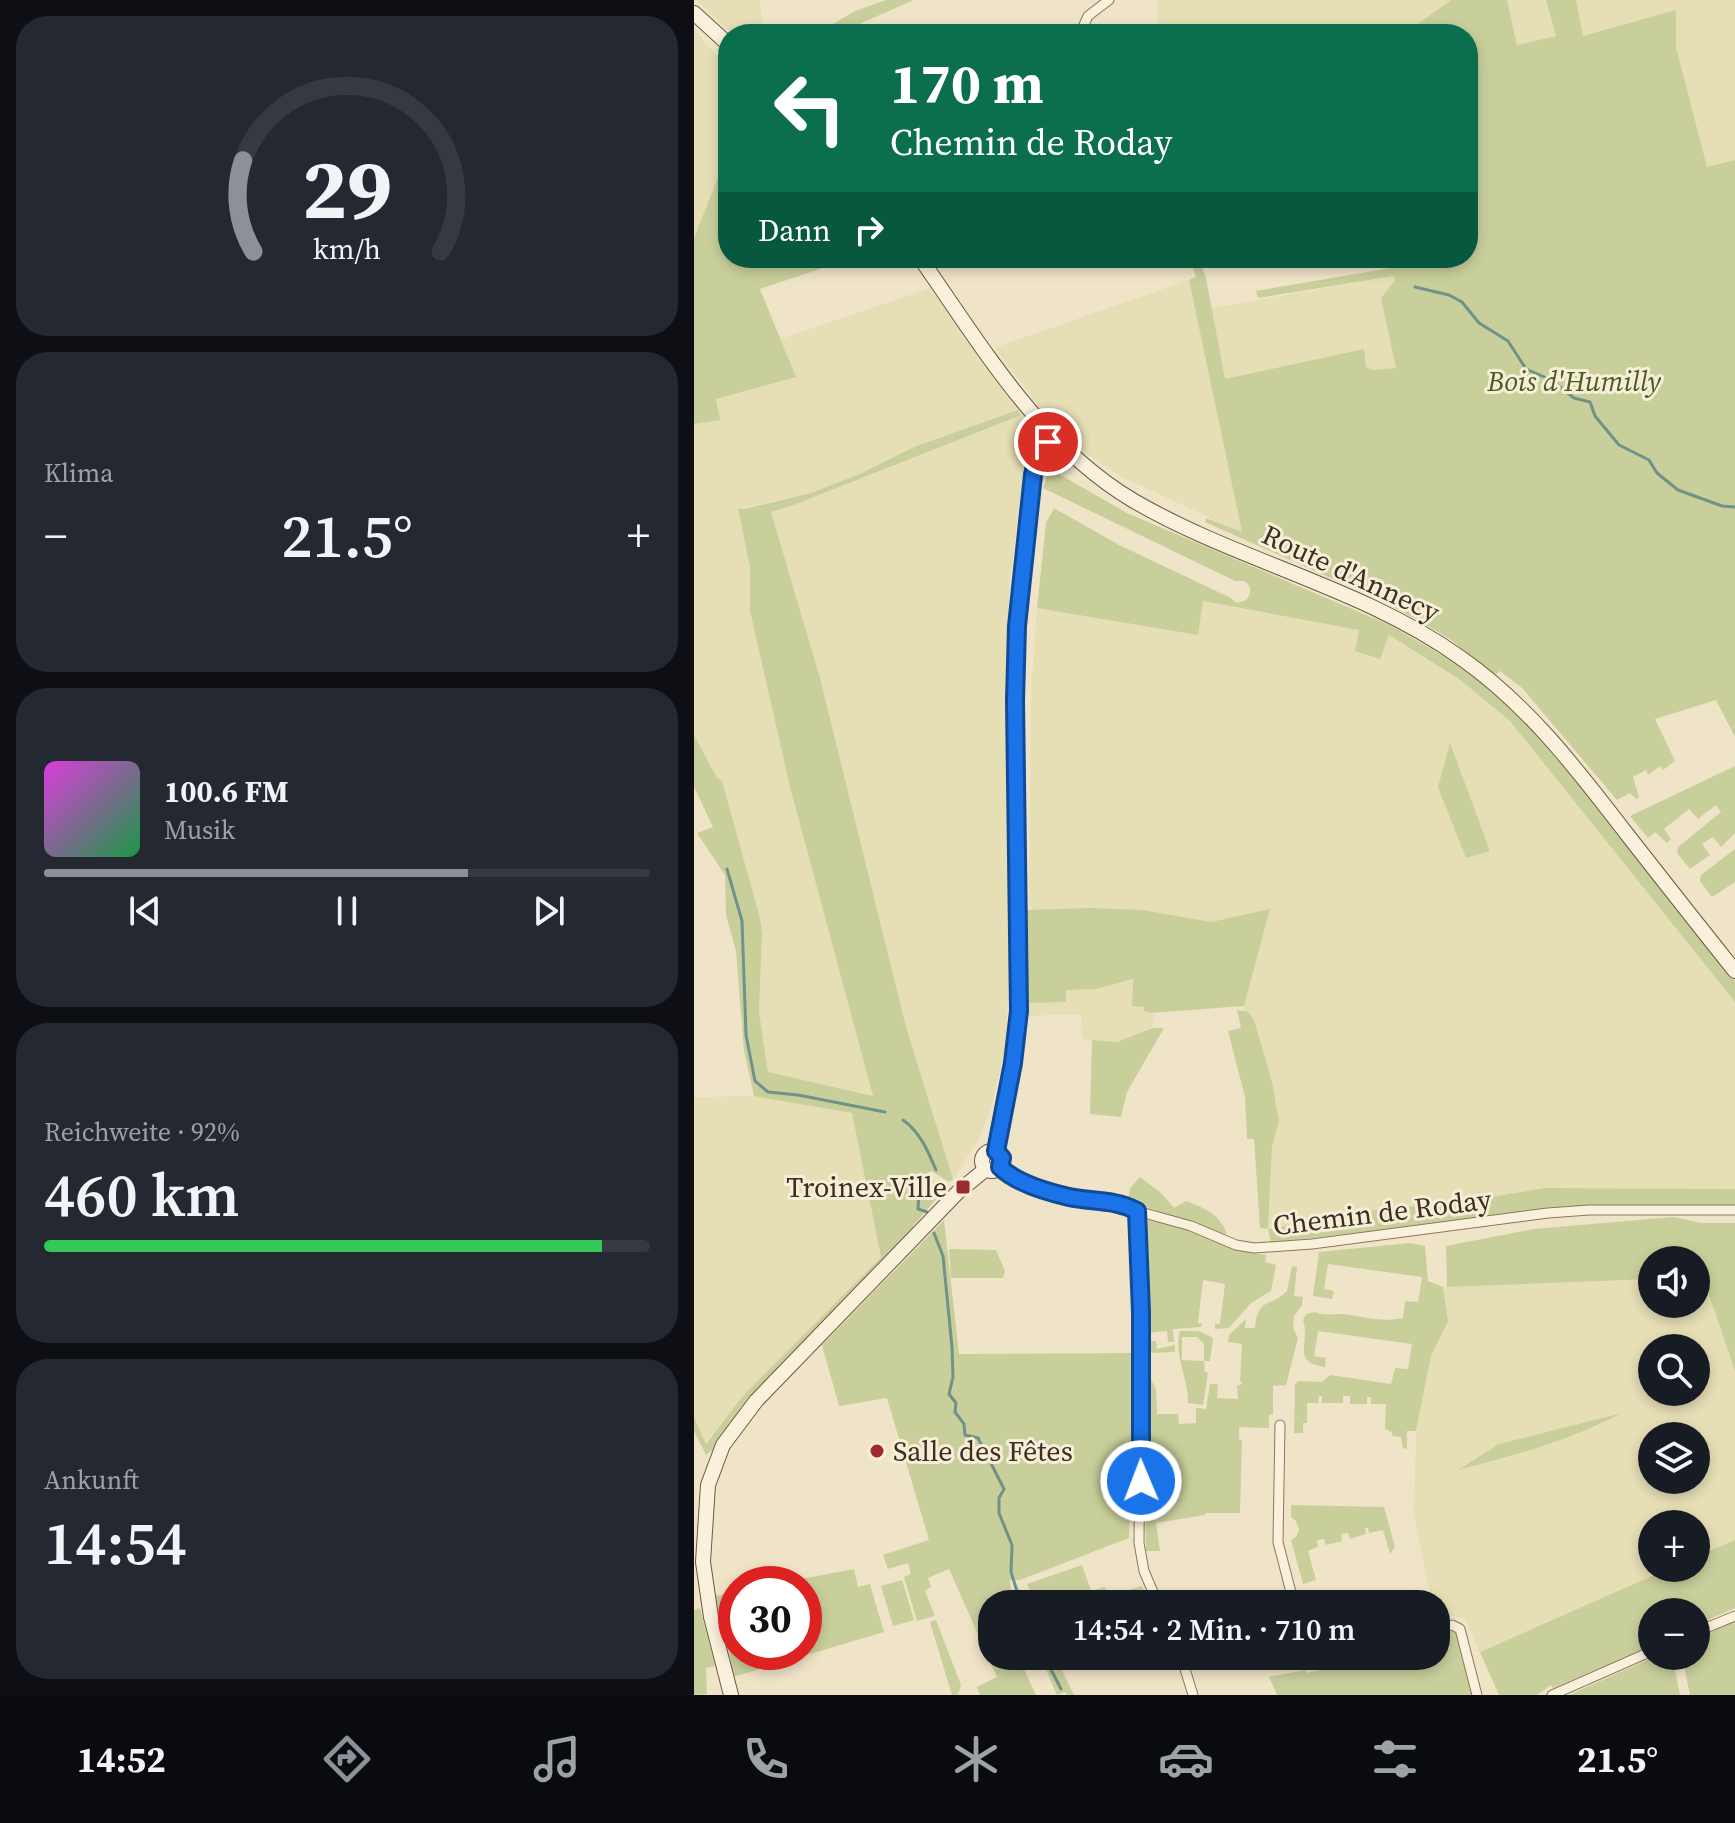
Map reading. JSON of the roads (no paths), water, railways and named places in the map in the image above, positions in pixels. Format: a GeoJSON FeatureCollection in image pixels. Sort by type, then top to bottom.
{"type":"FeatureCollection","features":[{"type":"Feature","properties":{"kind":"street"},"geometry":{"type":"LineString","coordinates":[[1084,24],[1088,16],[1109,0]]}},
{"type":"Feature","properties":{"kind":"street"},"geometry":{"type":"LineString","coordinates":[[694,13],[718,35]]}},
{"type":"Feature","properties":{"kind":"street","name":"Route d'Annecy"},"geometry":{"type":"LineString","coordinates":[[927,268],[1010,385],[1053,437],[1101,479],[1135,501],[1193,530],[1402,621],[1490,679],[1527,712],[1549,737],[1735,971]]}},
{"type":"Feature","properties":{"kind":"street"},"geometry":{"type":"LineString","coordinates":[[731,1695],[700,1587],[708,1485],[729,1433],[776,1380],[959,1191],[993,1168],[1002,1158],[996,1151],[1015,1051],[1019,1011],[1017,626],[1033,475],[1040,450],[1053,437]]}},
{"type":"Feature","properties":{"kind":"street","name":"Chemin de Roday"},"geometry":{"type":"LineString","coordinates":[[993,1168],[1070,1197],[1110,1200],[1191,1226],[1236,1245],[1271,1249],[1548,1213],[1735,1210]]}},
{"type":"Feature","properties":{"kind":"street"},"geometry":{"type":"LineString","coordinates":[[1137,1211],[1141,1312],[1139,1543],[1144,1571],[1152,1590]]}},
{"type":"Feature","properties":{"kind":"street"},"geometry":{"type":"LineString","coordinates":[[1280,1425],[1278,1542],[1290,1590]]}},
{"type":"Feature","properties":{"kind":"street"},"geometry":{"type":"LineString","coordinates":[[1710,1626],[1735,1616]]}},
{"type":"Feature","properties":{"kind":"street"},"geometry":{"type":"LineString","coordinates":[[1450,1626],[1460,1629],[1477,1695]]}},
{"type":"Feature","properties":{"kind":"street"},"geometry":{"type":"LineString","coordinates":[[1552,1695],[1638,1657]]}},
{"type":"Feature","properties":{"kind":"street"},"geometry":{"type":"LineString","coordinates":[[1185,1670],[1193,1695]]}},
{"type":"Feature","properties":{"kind":"waterway"},"geometry":{"type":"LineString","coordinates":[[1415,287],[1449,295],[1462,302],[1479,323],[1508,341],[1526,369],[1551,380],[1574,398],[1590,402],[1595,416],[1619,445],[1649,460],[1657,473],[1678,490],[1722,506],[1735,507]]}},
{"type":"Feature","properties":{"kind":"waterway"},"geometry":{"type":"LineString","coordinates":[[727,869],[742,921],[746,1035],[755,1081],[768,1092],[885,1112]]}},
{"type":"Feature","properties":{"kind":"waterway"},"geometry":{"type":"LineString","coordinates":[[903,1120],[919,1136],[936,1170]]}},
{"type":"Feature","properties":{"kind":"waterway"},"geometry":{"type":"LineString","coordinates":[[919,1192],[918,1209],[927,1212]]}},
{"type":"Feature","properties":{"kind":"waterway"},"geometry":{"type":"LineString","coordinates":[[934,1233],[943,1256],[952,1347],[953,1377],[949,1394],[956,1403],[955,1412],[964,1424],[965,1435],[978,1438],[1004,1489],[999,1498],[999,1513],[1012,1545],[1011,1572],[1017,1590]]}},
{"type":"Feature","properties":{"kind":"waterway"},"geometry":{"type":"LineString","coordinates":[[1051,1670],[1061,1689]]}},
{"type":"Feature","properties":{"kind":"place","name":"Troinex-Ville"},"geometry":{"type":"Point","coordinates":[963,1187]}},
{"type":"Feature","properties":{"kind":"place","name":"Salle des Fêtes"},"geometry":{"type":"Point","coordinates":[877,1451]}},
{"type":"Feature","properties":{"kind":"park label","name":"Bois d'Humilly"},"geometry":{"type":"Point","coordinates":[1574,381]}}]}
